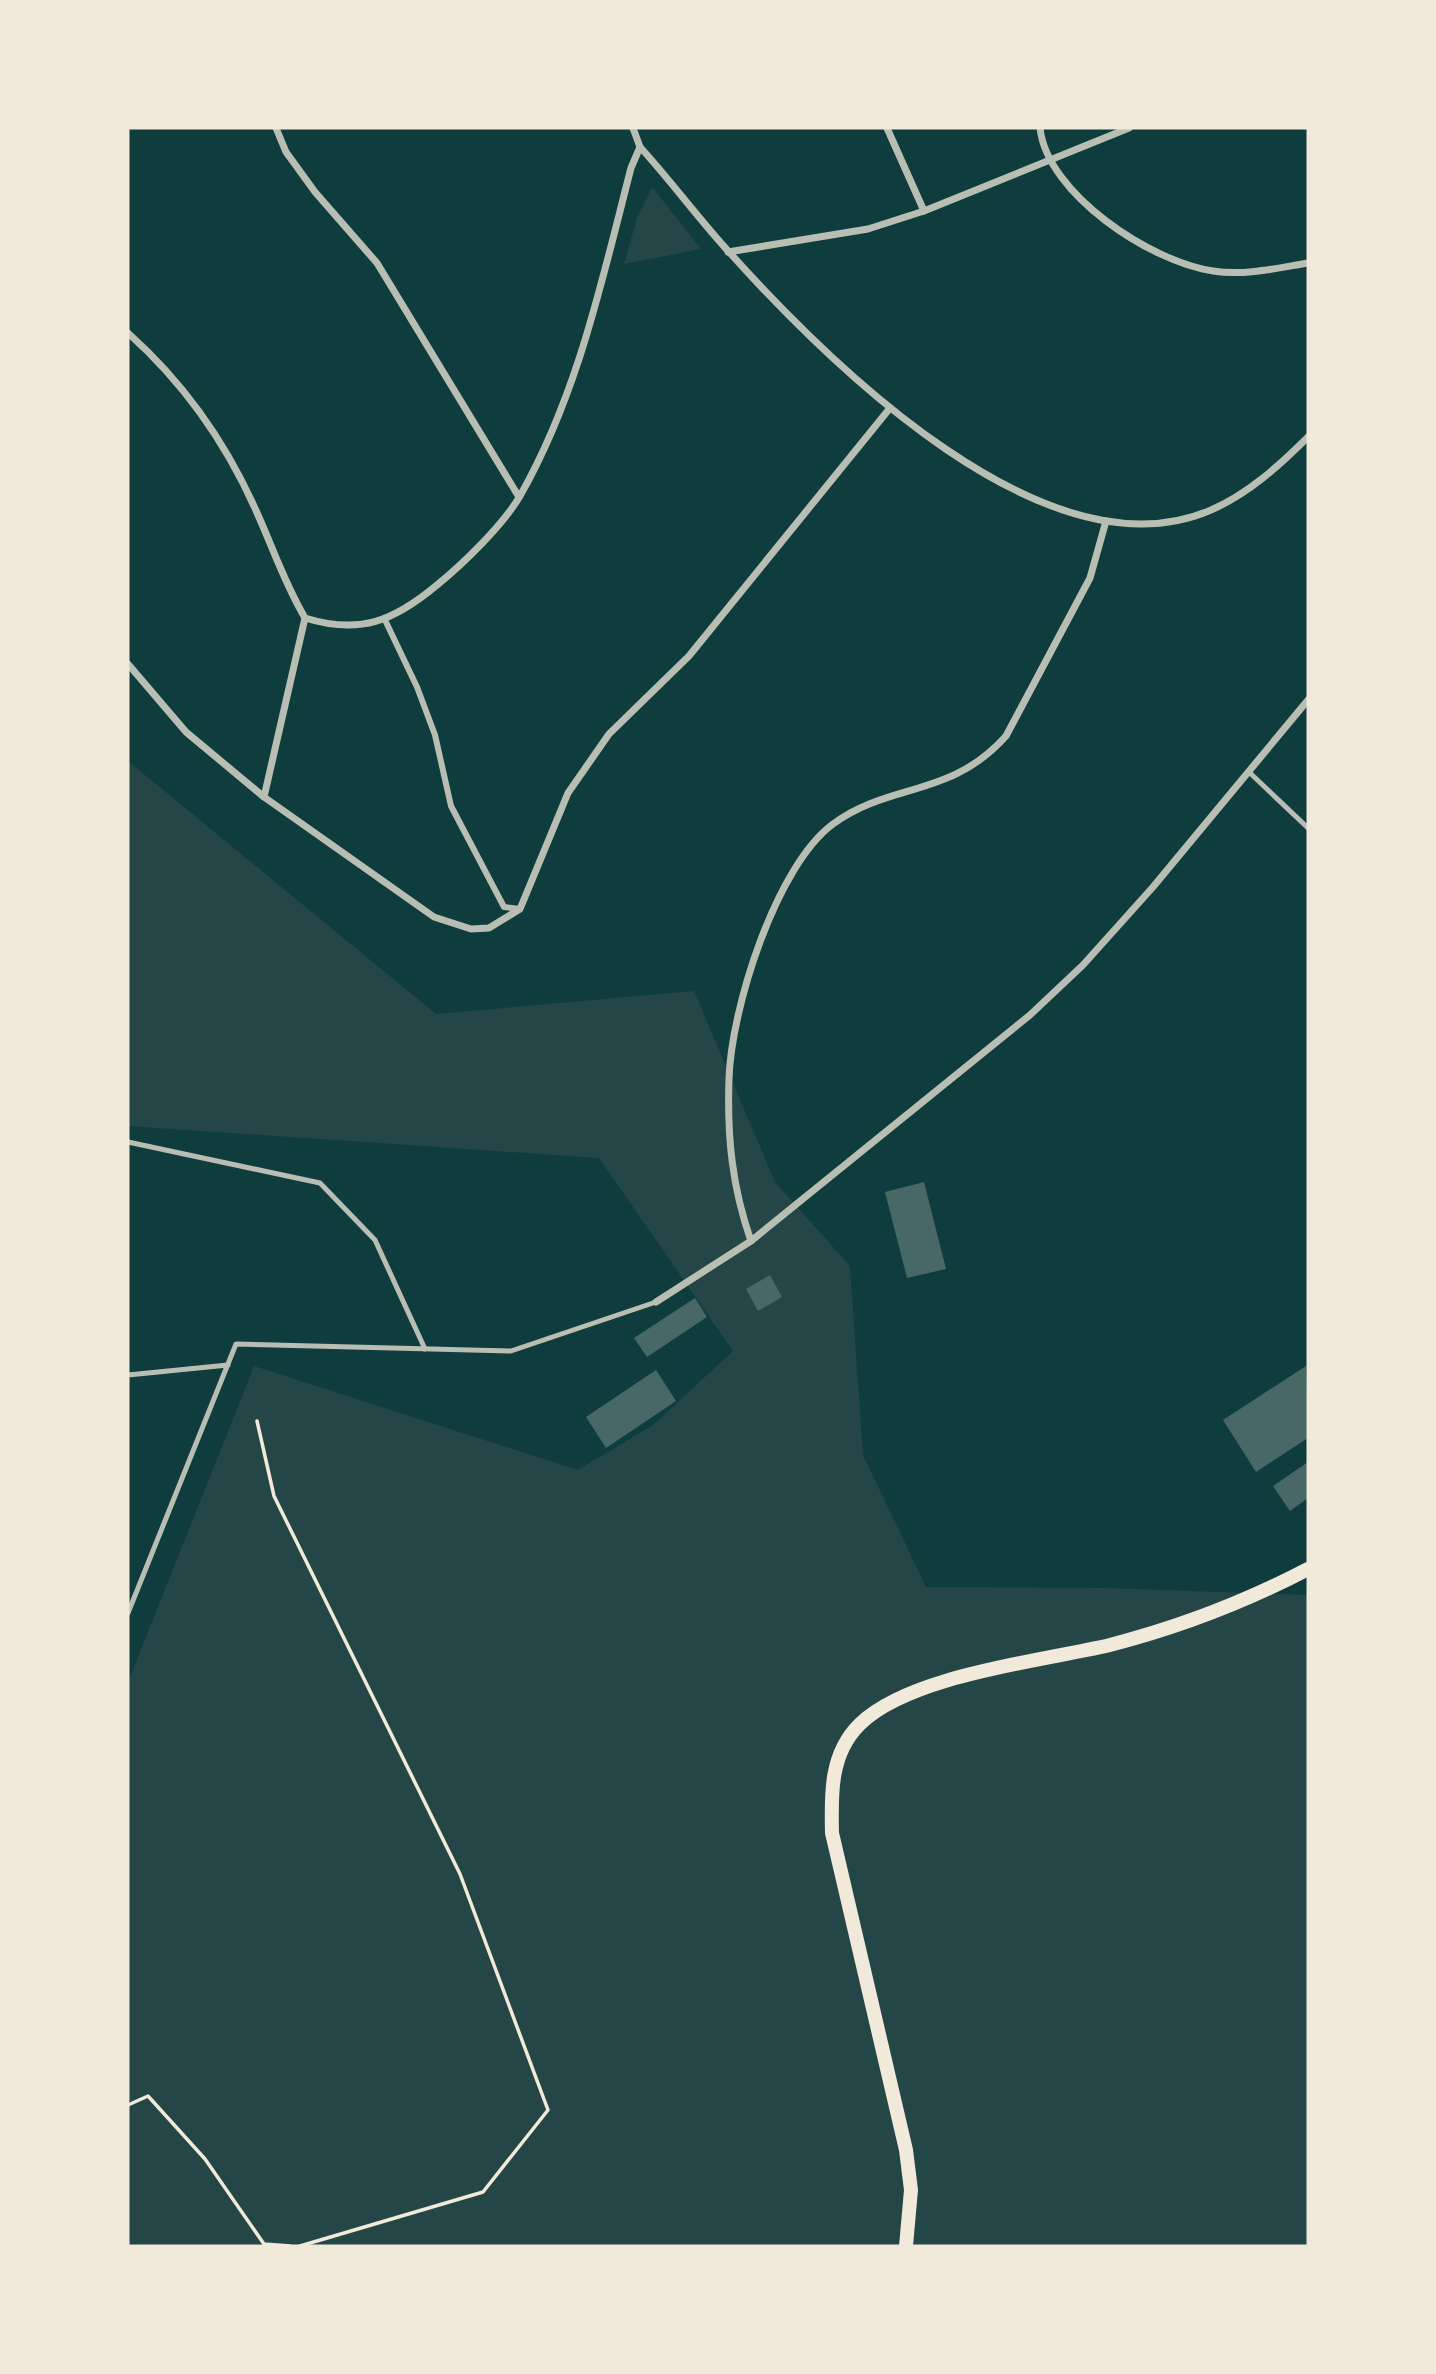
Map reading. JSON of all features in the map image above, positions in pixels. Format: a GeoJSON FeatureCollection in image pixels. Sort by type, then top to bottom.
{"type":"FeatureCollection","features":[{"type":"Feature","properties":{"kind":"main road"},"geometry":{"type":"LineString","coordinates":[[906,2246],[911,2190],[906,2150],[832,1833],[831,1794],[838,1754],[850,1734],[877,1711],[936,1682],[1113,1644],[1211,1615],[1249,1600],[1308,1569]]}},
{"type":"Feature","properties":{"kind":"street"},"geometry":{"type":"LineString","coordinates":[[276,128],[286,152],[315,192],[377,263],[519,497]]}},
{"type":"Feature","properties":{"kind":"street"},"geometry":{"type":"LineString","coordinates":[[633,128],[640,147],[728,252],[890,408],[985,474],[1032,500],[1071,514],[1106,521],[1171,521],[1209,511],[1240,496],[1308,437]]}},
{"type":"Feature","properties":{"kind":"street"},"geometry":{"type":"LineString","coordinates":[[887,128],[924,211]]}},
{"type":"Feature","properties":{"kind":"street"},"geometry":{"type":"LineString","coordinates":[[1040,128],[1050,160],[1093,211],[1133,241],[1170,259],[1212,271],[1255,272],[1308,263]]}},
{"type":"Feature","properties":{"kind":"street"},"geometry":{"type":"LineString","coordinates":[[728,252],[868,229],[924,211],[1129,128]]}},
{"type":"Feature","properties":{"kind":"street"},"geometry":{"type":"LineString","coordinates":[[128,332],[188,393],[230,461],[258,515],[282,578],[305,618],[324,624],[355,627],[385,620],[414,604],[462,564],[519,497],[582,357],[631,168],[640,147]]}},
{"type":"Feature","properties":{"kind":"street"},"geometry":{"type":"LineString","coordinates":[[128,664],[186,732],[264,797],[434,917],[471,929],[489,928],[520,909],[560,809],[580,772],[609,734],[689,656],[890,408]]}},
{"type":"Feature","properties":{"kind":"street"},"geometry":{"type":"LineString","coordinates":[[751,1241],[736,1199],[733,1180],[729,1077],[737,1024],[764,930],[792,872],[812,842],[833,824],[856,810],[957,775],[988,756],[1006,736],[1090,578],[1106,521]]}},
{"type":"Feature","properties":{"kind":"street"},"geometry":{"type":"LineString","coordinates":[[264,797],[305,618]]}},
{"type":"Feature","properties":{"kind":"street"},"geometry":{"type":"LineString","coordinates":[[385,620],[417,687],[435,735],[451,806],[504,907],[520,909]]}},
{"type":"Feature","properties":{"kind":"street"},"geometry":{"type":"LineString","coordinates":[[656,1302],[751,1241],[1030,1015],[1083,965],[1308,700]]}},
{"type":"Feature","properties":{"kind":"lane"},"geometry":{"type":"LineString","coordinates":[[1248,772],[1308,828]]}},
{"type":"Feature","properties":{"kind":"lane"},"geometry":{"type":"LineString","coordinates":[[128,1142],[320,1183],[375,1240],[425,1349]]}},
{"type":"Feature","properties":{"kind":"lane"},"geometry":{"type":"LineString","coordinates":[[128,1613],[236,1344],[511,1351],[656,1302]]}},
{"type":"Feature","properties":{"kind":"lane"},"geometry":{"type":"LineString","coordinates":[[128,1376],[228,1365]]}},
{"type":"Feature","properties":{"kind":"path"},"geometry":{"type":"LineString","coordinates":[[257,1421],[274,1496],[460,1874],[548,2110],[484,2192],[300,2246]]}},
{"type":"Feature","properties":{"kind":"path"},"geometry":{"type":"LineString","coordinates":[[128,2105],[148,2096],[205,2159],[264,2244],[290,2246]]}},
{"type":"Feature","properties":{"kind":"shaded area"},"geometry":{"type":"Polygon","coordinates":[[[652,187],[701,249],[624,264],[637,218],[652,187]]]}},
{"type":"Feature","properties":{"kind":"shaded area"},"geometry":{"type":"Polygon","coordinates":[[[128,761],[436,1014],[694,991],[775,1182],[850,1266],[863,1455],[926,1587],[1106,1588],[1308,1595],[1308,2246],[128,2246],[128,1682],[254,1366],[578,1470],[653,1425],[733,1351],[599,1158],[128,1126],[128,761]]]}},
{"type":"Feature","properties":{"kind":"building"},"geometry":{"type":"Polygon","coordinates":[[[924,1182],[946,1269],[907,1278],[885,1192],[924,1182]]]}},
{"type":"Feature","properties":{"kind":"building"},"geometry":{"type":"Polygon","coordinates":[[[770,1275],[782,1297],[758,1311],[746,1289],[770,1275]]]}},
{"type":"Feature","properties":{"kind":"building"},"geometry":{"type":"Polygon","coordinates":[[[695,1298],[707,1317],[647,1357],[634,1338],[695,1298]]]}},
{"type":"Feature","properties":{"kind":"building"},"geometry":{"type":"Polygon","coordinates":[[[1306,1366],[1308,1438],[1256,1472],[1223,1420],[1306,1366]]]}},
{"type":"Feature","properties":{"kind":"building"},"geometry":{"type":"Polygon","coordinates":[[[656,1370],[676,1401],[606,1448],[586,1417],[656,1370]]]}},
{"type":"Feature","properties":{"kind":"building"},"geometry":{"type":"Polygon","coordinates":[[[1308,1462],[1308,1498],[1290,1511],[1273,1486],[1308,1462]]]}}]}
